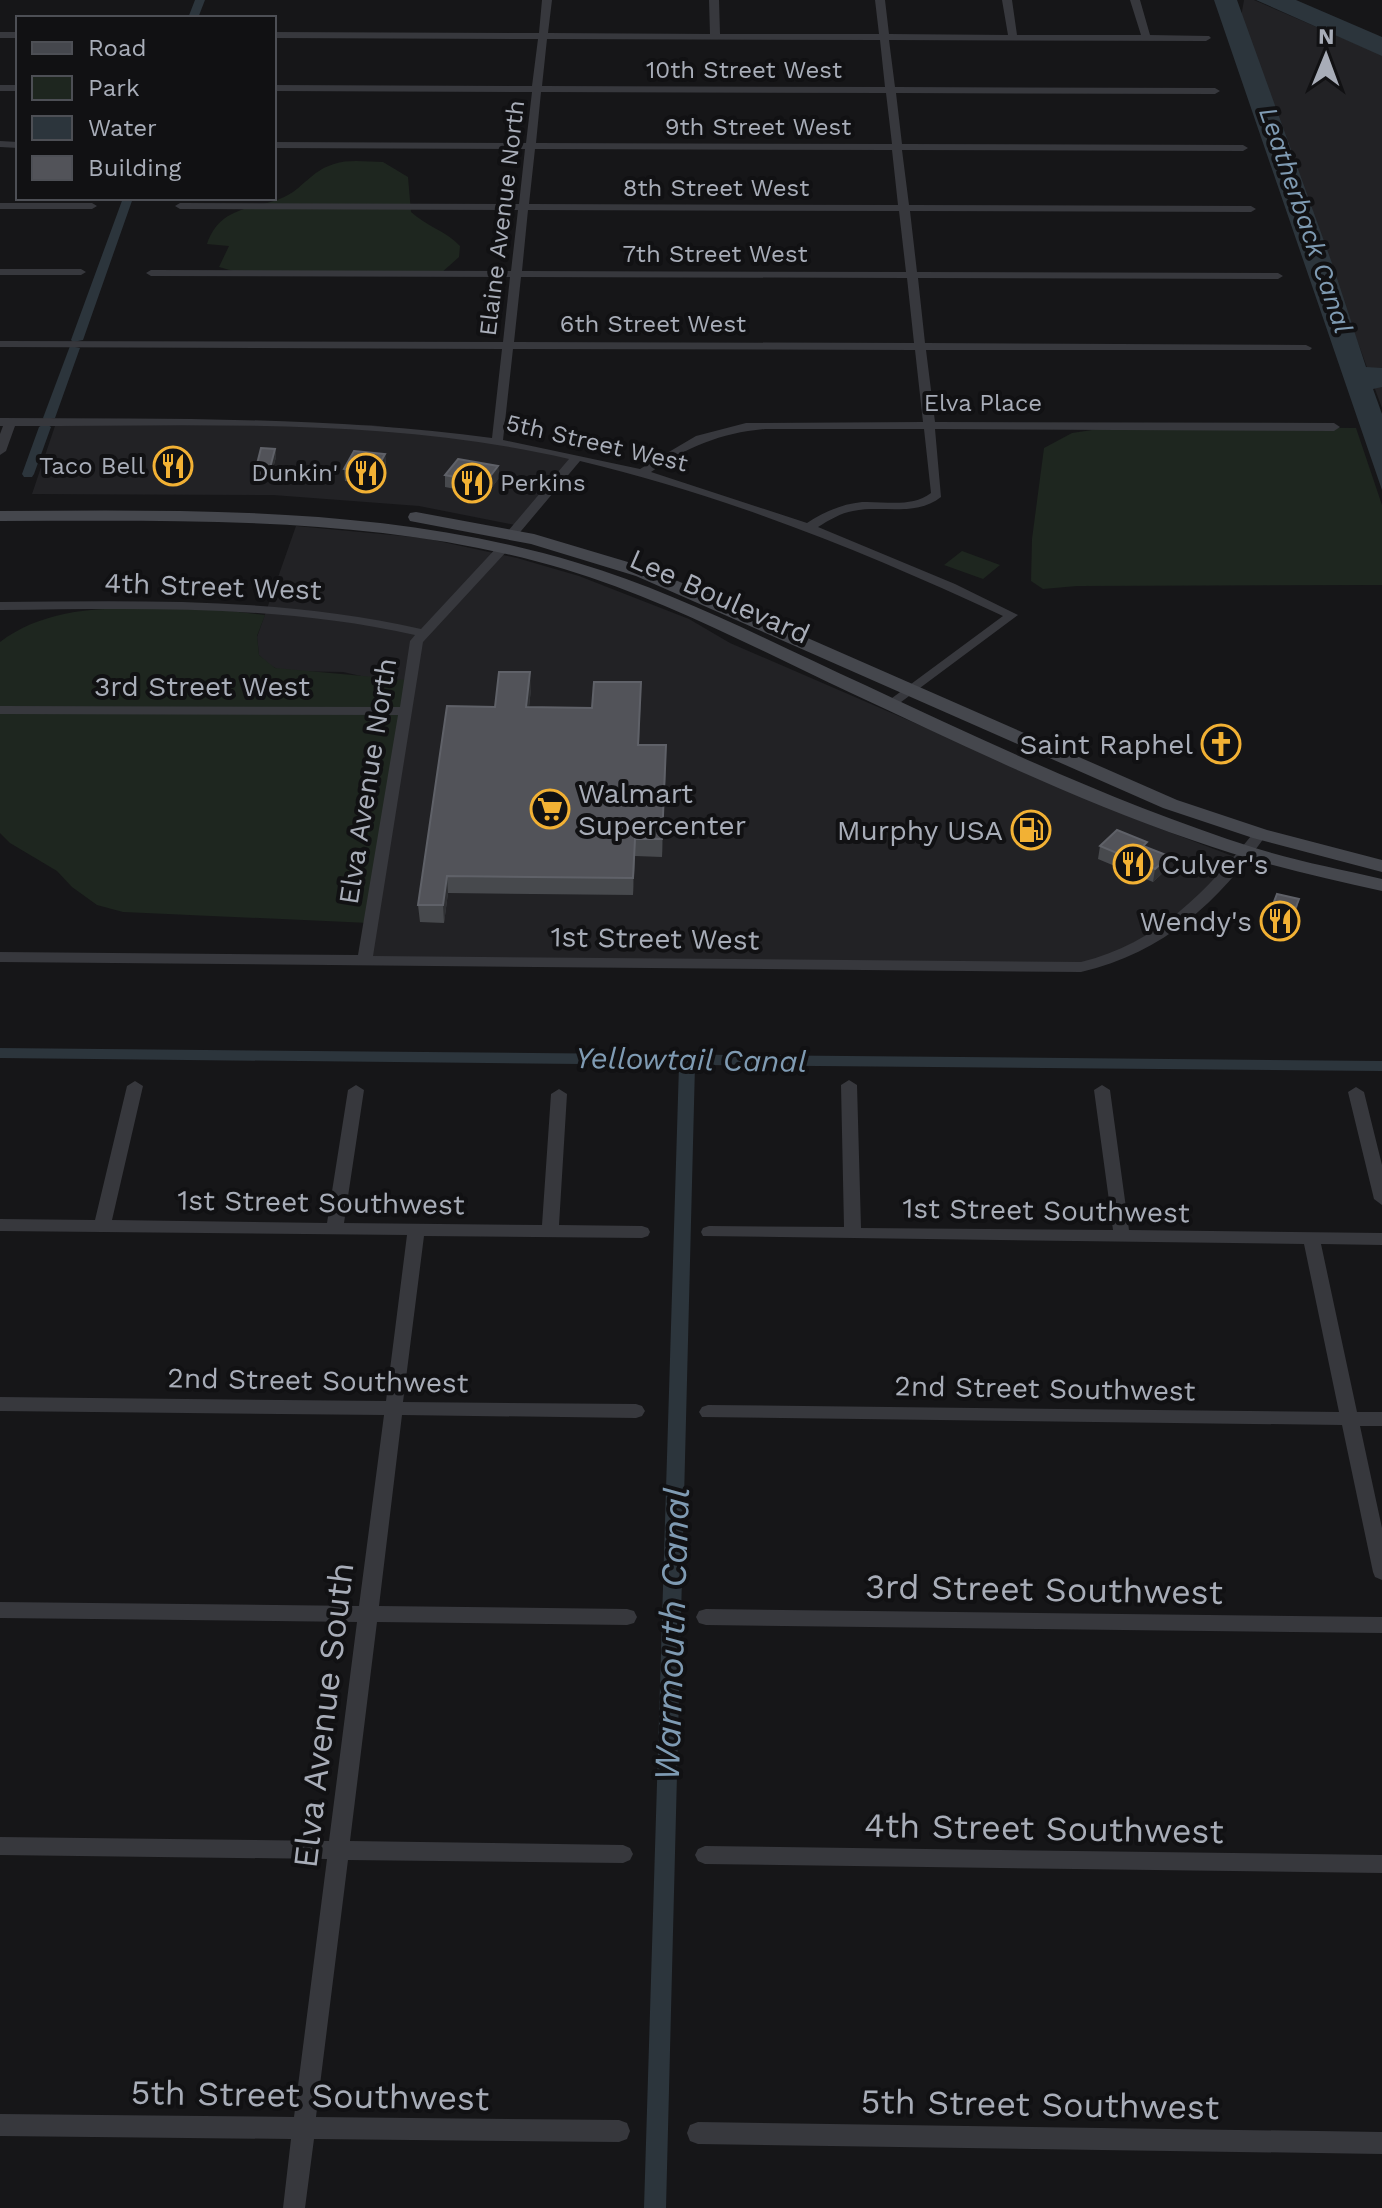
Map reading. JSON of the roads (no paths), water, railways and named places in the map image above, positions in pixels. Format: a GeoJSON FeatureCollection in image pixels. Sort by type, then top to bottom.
{"type":"FeatureCollection","features":[{"type":"Feature","properties":{"kind":"main road","name":"Lee Boulevard"},"geometry":{"type":"LineString","coordinates":[[0,502],[307,506],[409,516],[508,541],[609,561],[1170,804],[1260,834],[1382,866]]}},
{"type":"Feature","properties":{"kind":"main road","name":"Lee Boulevard"},"geometry":{"type":"LineString","coordinates":[[0,516],[298,520],[508,541],[637,588],[1144,815],[1246,852],[1382,885]]}},
{"type":"Feature","properties":{"kind":"street","name":"Elaine Avenue North"},"geometry":{"type":"LineString","coordinates":[[497,442],[547,0]]}},
{"type":"Feature","properties":{"kind":"street"},"geometry":{"type":"LineString","coordinates":[[714,0],[715,36]]}},
{"type":"Feature","properties":{"kind":"street"},"geometry":{"type":"LineString","coordinates":[[808,528],[841,509],[875,504],[918,505],[931,501],[937,494],[880,0]]}},
{"type":"Feature","properties":{"kind":"street"},"geometry":{"type":"LineString","coordinates":[[1007,0],[1013,37]]}},
{"type":"Feature","properties":{"kind":"street"},"geometry":{"type":"LineString","coordinates":[[1135,0],[1146,37]]}},
{"type":"Feature","properties":{"kind":"street"},"geometry":{"type":"LineString","coordinates":[[276,35],[1206,38]]}},
{"type":"Feature","properties":{"kind":"street","name":"10th Street West"},"geometry":{"type":"LineString","coordinates":[[276,88],[1215,91]]}},
{"type":"Feature","properties":{"kind":"street","name":"9th Street West"},"geometry":{"type":"LineString","coordinates":[[276,145],[1243,148]]}},
{"type":"Feature","properties":{"kind":"street"},"geometry":{"type":"LineString","coordinates":[[0,206],[92,206]]}},
{"type":"Feature","properties":{"kind":"street","name":"8th Street West"},"geometry":{"type":"LineString","coordinates":[[180,206],[1251,209]]}},
{"type":"Feature","properties":{"kind":"street"},"geometry":{"type":"LineString","coordinates":[[0,272],[81,272]]}},
{"type":"Feature","properties":{"kind":"street","name":"7th Street West"},"geometry":{"type":"LineString","coordinates":[[151,273],[1278,276]]}},
{"type":"Feature","properties":{"kind":"street","name":"6th Street West"},"geometry":{"type":"LineString","coordinates":[[0,344],[1306,348]]}},
{"type":"Feature","properties":{"kind":"street"},"geometry":{"type":"LineString","coordinates":[[0,451],[5,422]]}},
{"type":"Feature","properties":{"kind":"street","name":"5th Street West"},"geometry":{"type":"LineString","coordinates":[[5,422],[329,425],[497,442],[577,457],[703,489],[808,528],[1012,615],[893,704]]}},
{"type":"Feature","properties":{"kind":"street","name":"Elva Place"},"geometry":{"type":"LineString","coordinates":[[643,472],[684,443],[731,428],[780,424],[1334,427]]}},
{"type":"Feature","properties":{"kind":"street","name":"Elva Avenue North"},"geometry":{"type":"LineString","coordinates":[[365,961],[413,654],[423,633],[435,625],[577,457]]}},
{"type":"Feature","properties":{"kind":"street","name":"4th Street West"},"geometry":{"type":"LineString","coordinates":[[0,606],[267,608],[336,615],[423,633]]}},
{"type":"Feature","properties":{"kind":"street","name":"3rd Street West"},"geometry":{"type":"LineString","coordinates":[[0,710],[404,711]]}},
{"type":"Feature","properties":{"kind":"street","name":"1st Street West"},"geometry":{"type":"LineString","coordinates":[[0,957],[1081,967],[1115,960],[1149,944],[1212,889],[1260,834]]}},
{"type":"Feature","properties":{"kind":"street"},"geometry":{"type":"LineString","coordinates":[[849,1085],[853,1234]]}},
{"type":"Feature","properties":{"kind":"street"},"geometry":{"type":"LineString","coordinates":[[102,1226],[135,1086]]}},
{"type":"Feature","properties":{"kind":"street"},"geometry":{"type":"LineString","coordinates":[[335,1228],[356,1090]]}},
{"type":"Feature","properties":{"kind":"street"},"geometry":{"type":"LineString","coordinates":[[1102,1090],[1122,1237]]}},
{"type":"Feature","properties":{"kind":"street"},"geometry":{"type":"LineString","coordinates":[[1356,1092],[1382,1199]]}},
{"type":"Feature","properties":{"kind":"street"},"geometry":{"type":"LineString","coordinates":[[550,1230],[559,1094]]}},
{"type":"Feature","properties":{"kind":"street","name":"1st Street Southwest"},"geometry":{"type":"LineString","coordinates":[[0,1225],[642,1232]]}},
{"type":"Feature","properties":{"kind":"street","name":"Elva Avenue South"},"geometry":{"type":"LineString","coordinates":[[294,2208],[416,1229]]}},
{"type":"Feature","properties":{"kind":"street","name":"1st Street Southwest"},"geometry":{"type":"LineString","coordinates":[[709,1232],[1382,1239]]}},
{"type":"Feature","properties":{"kind":"street"},"geometry":{"type":"LineString","coordinates":[[1311,1239],[1382,1572]]}},
{"type":"Feature","properties":{"kind":"street","name":"2nd Street Southwest"},"geometry":{"type":"LineString","coordinates":[[0,1404],[636,1411]]}},
{"type":"Feature","properties":{"kind":"street","name":"2nd Street Southwest"},"geometry":{"type":"LineString","coordinates":[[708,1412],[1382,1419]]}},
{"type":"Feature","properties":{"kind":"street"},"geometry":{"type":"LineString","coordinates":[[0,1610],[627,1617]]}},
{"type":"Feature","properties":{"kind":"street","name":"3rd Street Southwest"},"geometry":{"type":"LineString","coordinates":[[706,1617],[1382,1625]]}},
{"type":"Feature","properties":{"kind":"street"},"geometry":{"type":"LineString","coordinates":[[0,1846],[623,1854]]}},
{"type":"Feature","properties":{"kind":"street","name":"4th Street Southwest"},"geometry":{"type":"LineString","coordinates":[[705,1855],[1382,1864]]}},
{"type":"Feature","properties":{"kind":"street","name":"5th Street Southwest"},"geometry":{"type":"LineString","coordinates":[[0,2125],[619,2131]]}},
{"type":"Feature","properties":{"kind":"street","name":"5th Street Southwest"},"geometry":{"type":"LineString","coordinates":[[698,2133],[1382,2143]]}},
{"type":"Feature","properties":{"kind":"water","name":"Leatherback Canal"},"geometry":{"type":"Polygon","coordinates":[[[1214,0],[1237,0],[1366,367],[1382,368],[1382,387],[1373,389],[1382,414],[1382,490],[1214,0]]]}},
{"type":"Feature","properties":{"kind":"water"},"geometry":{"type":"Polygon","coordinates":[[[1256,0],[1296,0],[1382,37],[1382,56],[1256,0]]]}},
{"type":"Feature","properties":{"kind":"waterway"},"geometry":{"type":"LineString","coordinates":[[194,16],[200,0]]}},
{"type":"Feature","properties":{"kind":"waterway"},"geometry":{"type":"LineString","coordinates":[[77,340],[127,200]]}},
{"type":"Feature","properties":{"kind":"waterway"},"geometry":{"type":"LineString","coordinates":[[49,418],[74,348]]}},
{"type":"Feature","properties":{"kind":"waterway"},"geometry":{"type":"LineString","coordinates":[[28,474],[45,427]]}},
{"type":"Feature","properties":{"kind":"waterway","name":"Yellowtail Canal"},"geometry":{"type":"LineString","coordinates":[[0,1053],[687,1059]]}},
{"type":"Feature","properties":{"kind":"waterway","name":"Warmouth Canal"},"geometry":{"type":"LineString","coordinates":[[655,2208],[687,1059]]}},
{"type":"Feature","properties":{"kind":"waterway","name":"Yellowtail Canal"},"geometry":{"type":"LineString","coordinates":[[687,1059],[1382,1066]]}},
{"type":"Feature","properties":{"kind":"place","name":"Taco Bell"},"geometry":{"type":"Point","coordinates":[173,466]}},
{"type":"Feature","properties":{"kind":"place","name":"Dunkin'"},"geometry":{"type":"Point","coordinates":[366,473]}},
{"type":"Feature","properties":{"kind":"place","name":"Perkins"},"geometry":{"type":"Point","coordinates":[472,483]}},
{"type":"Feature","properties":{"kind":"place","name":"Saint Raphel"},"geometry":{"type":"Point","coordinates":[1221,744]}},
{"type":"Feature","properties":{"kind":"place","name":"Walmart Supercenter"},"geometry":{"type":"Point","coordinates":[550,809]}},
{"type":"Feature","properties":{"kind":"place","name":"Murphy USA"},"geometry":{"type":"Point","coordinates":[1031,830]}},
{"type":"Feature","properties":{"kind":"place","name":"Culver's"},"geometry":{"type":"Point","coordinates":[1133,864]}},
{"type":"Feature","properties":{"kind":"place","name":"Wendy's"},"geometry":{"type":"Point","coordinates":[1280,921]}}]}
